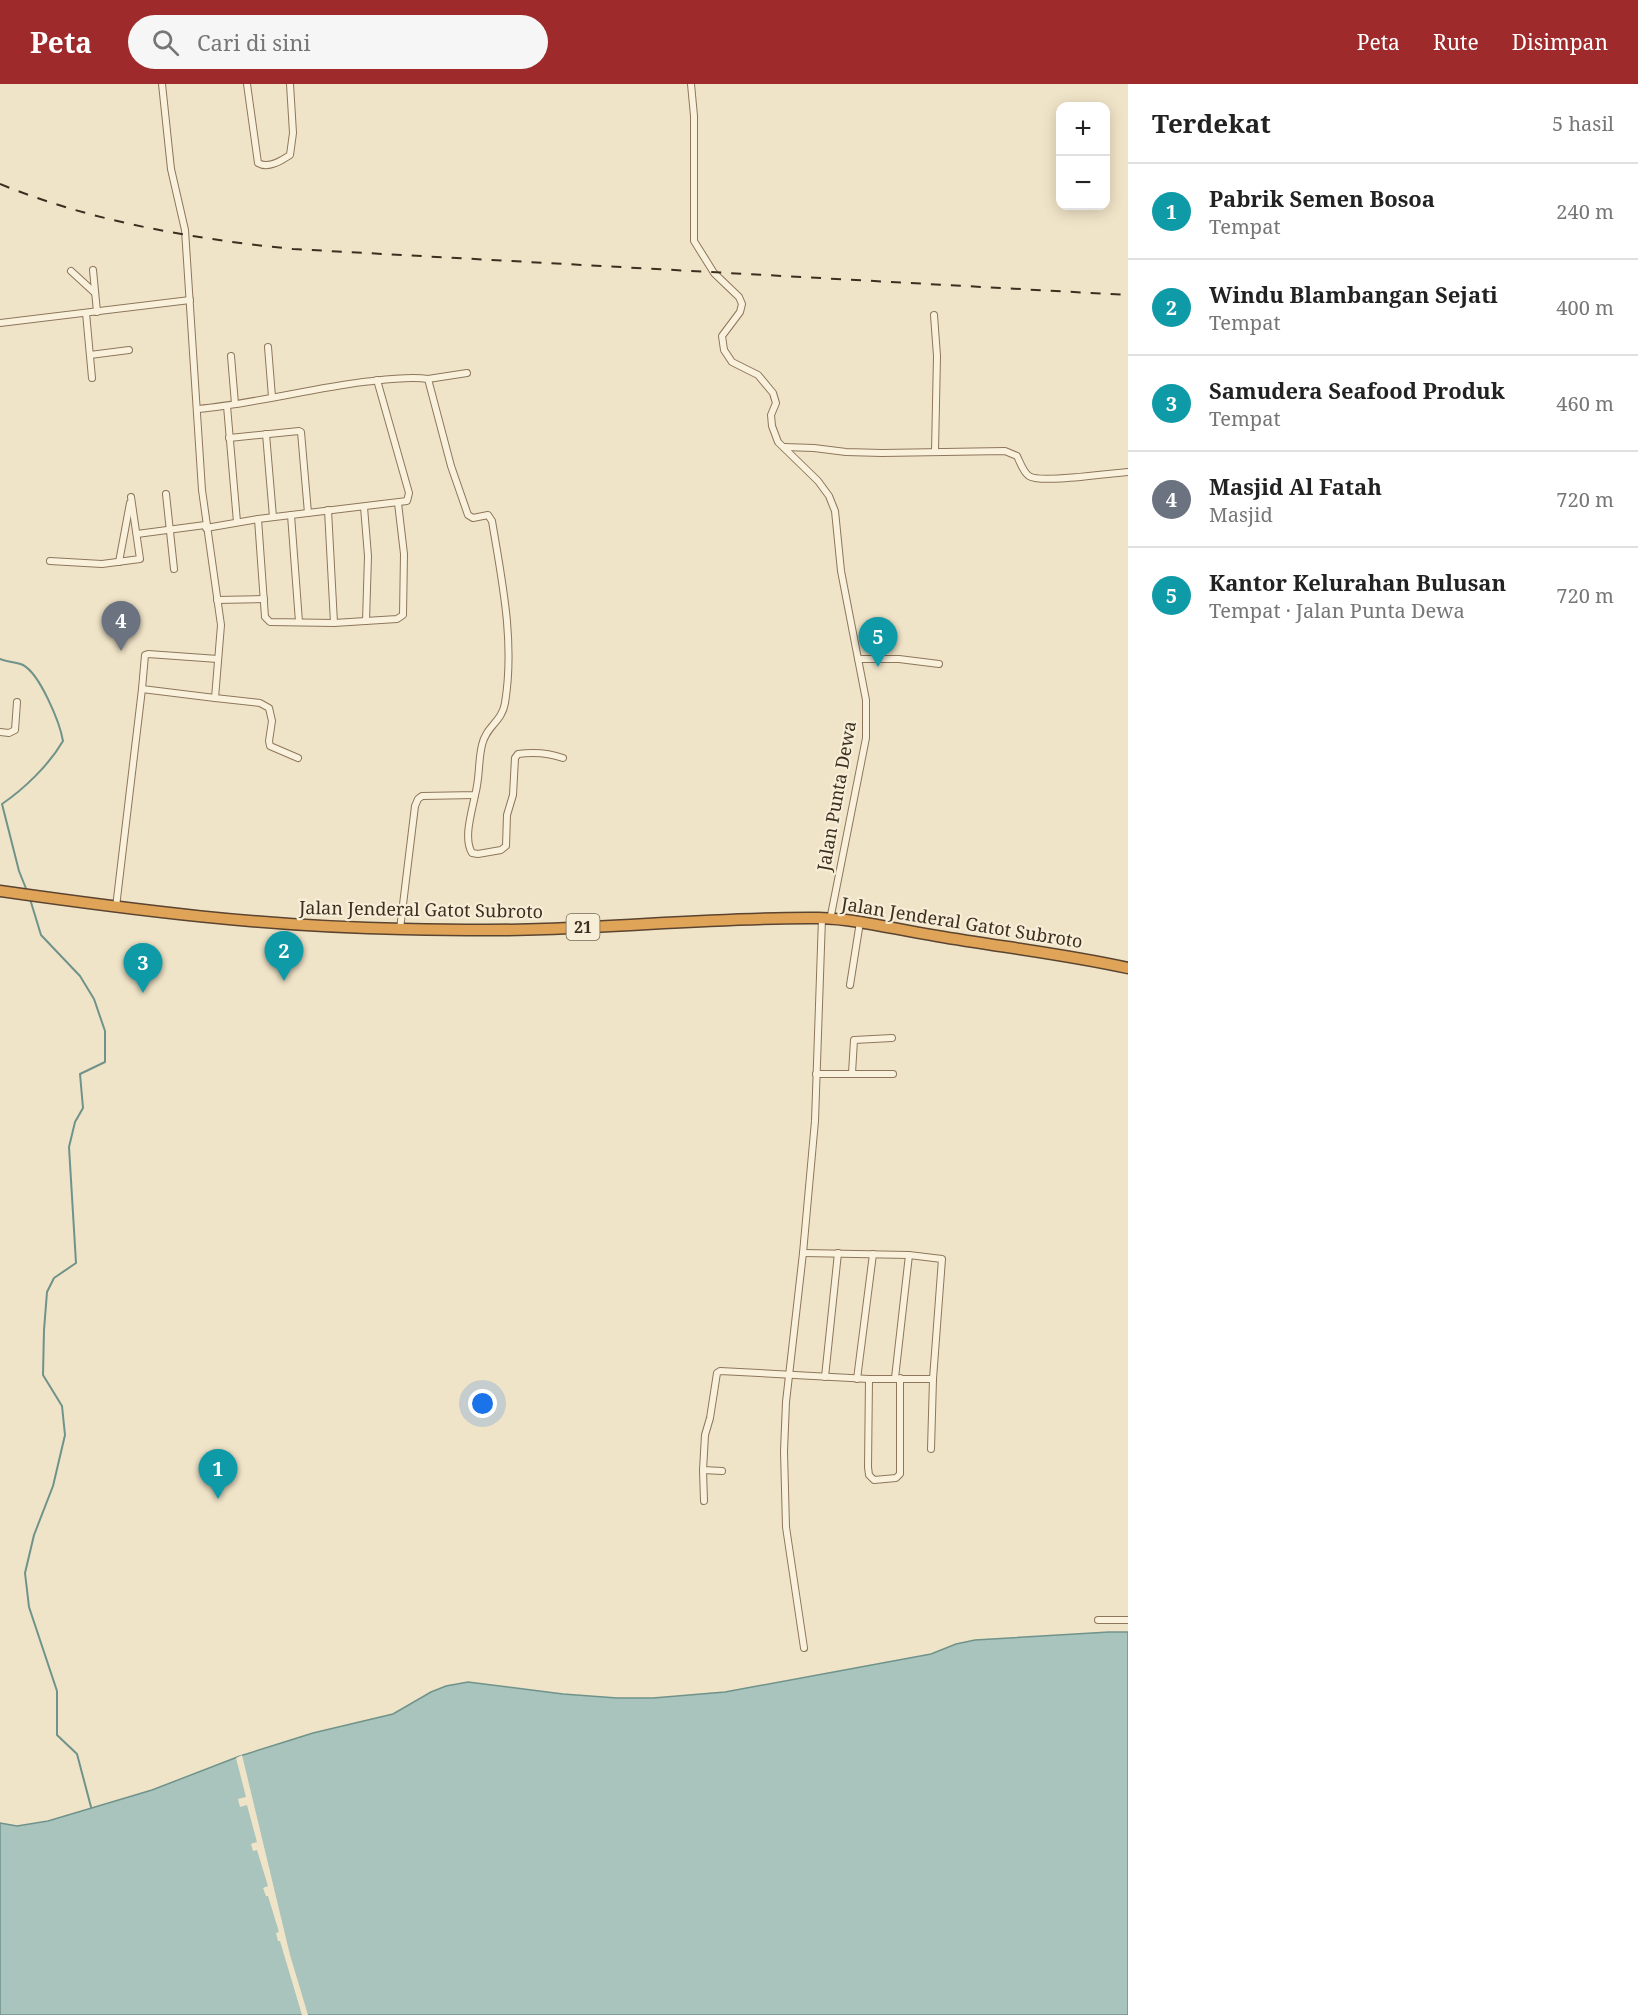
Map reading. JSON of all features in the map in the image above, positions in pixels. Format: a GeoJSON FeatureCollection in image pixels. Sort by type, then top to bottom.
{"type":"FeatureCollection","features":[{"type":"Feature","properties":{"kind":"highway","name":"Jalan Jenderal Gatot Subroto"},"geometry":{"type":"LineString","coordinates":[[0,891],[257,923],[400,929],[543,929],[717,920],[826,919],[860,922],[916,933],[1088,959],[1128,968]]}},
{"type":"Feature","properties":{"kind":"street"},"geometry":{"type":"LineString","coordinates":[[162,84],[171,169],[185,230],[206,527],[221,626],[215,698]]}},
{"type":"Feature","properties":{"kind":"street"},"geometry":{"type":"LineString","coordinates":[[247,84],[258,163],[262,166],[276,163],[290,155],[293,133],[290,84]]}},
{"type":"Feature","properties":{"kind":"street"},"geometry":{"type":"LineString","coordinates":[[691,84],[694,116],[694,241],[714,273],[740,297],[742,304],[740,312],[722,336],[724,350],[732,362],[758,375],[773,393],[776,404],[771,415],[772,426],[778,442],[783,447],[882,453],[1005,451],[1017,456],[1026,474],[1033,478],[1128,472]]}},
{"type":"Feature","properties":{"kind":"street"},"geometry":{"type":"LineString","coordinates":[[93,270],[97,312]]}},
{"type":"Feature","properties":{"kind":"street"},"geometry":{"type":"LineString","coordinates":[[71,271],[95,294]]}},
{"type":"Feature","properties":{"kind":"street"},"geometry":{"type":"LineString","coordinates":[[0,323],[190,300]]}},
{"type":"Feature","properties":{"kind":"street"},"geometry":{"type":"LineString","coordinates":[[86,313],[92,378]]}},
{"type":"Feature","properties":{"kind":"street"},"geometry":{"type":"LineString","coordinates":[[934,315],[937,356],[935,451]]}},
{"type":"Feature","properties":{"kind":"street"},"geometry":{"type":"LineString","coordinates":[[268,347],[272,397]]}},
{"type":"Feature","properties":{"kind":"street"},"geometry":{"type":"LineString","coordinates":[[90,355],[129,350]]}},
{"type":"Feature","properties":{"kind":"street"},"geometry":{"type":"LineString","coordinates":[[231,356],[236,404]]}},
{"type":"Feature","properties":{"kind":"street"},"geometry":{"type":"LineString","coordinates":[[198,409],[377,380],[428,379],[467,373]]}},
{"type":"Feature","properties":{"kind":"street"},"geometry":{"type":"LineString","coordinates":[[428,379],[451,466],[468,515],[473,518],[488,515],[492,521],[507,618],[509,651],[505,703],[501,718],[487,730],[482,744],[468,838],[472,854],[501,850],[506,846],[507,815],[513,795],[515,758],[518,754],[552,754],[562,758]]}},
{"type":"Feature","properties":{"kind":"street"},"geometry":{"type":"LineString","coordinates":[[137,534],[407,501],[409,493],[377,380]]}},
{"type":"Feature","properties":{"kind":"street"},"geometry":{"type":"LineString","coordinates":[[227,406],[237,522]]}},
{"type":"Feature","properties":{"kind":"street"},"geometry":{"type":"LineString","coordinates":[[229,438],[295,430],[301,432],[308,513]]}},
{"type":"Feature","properties":{"kind":"street"},"geometry":{"type":"LineString","coordinates":[[266,434],[273,517]]}},
{"type":"Feature","properties":{"kind":"street","name":"Jalan Punta Dewa"},"geometry":{"type":"LineString","coordinates":[[783,447],[818,482],[829,496],[835,511],[841,571],[866,700],[866,738],[826,919],[815,1121],[786,1402],[784,1506],[804,1648]]}},
{"type":"Feature","properties":{"kind":"street"},"geometry":{"type":"LineString","coordinates":[[166,494],[174,569]]}},
{"type":"Feature","properties":{"kind":"street"},"geometry":{"type":"LineString","coordinates":[[50,561],[102,564],[119,562],[140,559],[131,497],[119,562]]}},
{"type":"Feature","properties":{"kind":"street"},"geometry":{"type":"LineString","coordinates":[[258,519],[265,617],[270,622],[334,623],[397,619],[403,615],[404,554],[398,503]]}},
{"type":"Feature","properties":{"kind":"street"},"geometry":{"type":"LineString","coordinates":[[364,507],[368,556],[366,621]]}},
{"type":"Feature","properties":{"kind":"street"},"geometry":{"type":"LineString","coordinates":[[328,510],[334,623]]}},
{"type":"Feature","properties":{"kind":"street"},"geometry":{"type":"LineString","coordinates":[[291,515],[299,622]]}},
{"type":"Feature","properties":{"kind":"street"},"geometry":{"type":"LineString","coordinates":[[217,600],[264,599]]}},
{"type":"Feature","properties":{"kind":"street"},"geometry":{"type":"LineString","coordinates":[[116,907],[145,655],[218,659]]}},
{"type":"Feature","properties":{"kind":"street"},"geometry":{"type":"LineString","coordinates":[[858,659],[899,659],[939,664]]}},
{"type":"Feature","properties":{"kind":"street"},"geometry":{"type":"LineString","coordinates":[[142,689],[260,703],[269,708],[272,721],[270,746],[298,758]]}},
{"type":"Feature","properties":{"kind":"street"},"geometry":{"type":"LineString","coordinates":[[0,732],[9,733],[15,730],[17,702]]}},
{"type":"Feature","properties":{"kind":"street"},"geometry":{"type":"LineString","coordinates":[[400,929],[415,806],[418,799],[422,796],[475,795]]}},
{"type":"Feature","properties":{"kind":"street"},"geometry":{"type":"LineString","coordinates":[[850,985],[860,922]]}},
{"type":"Feature","properties":{"kind":"street"},"geometry":{"type":"LineString","coordinates":[[852,1073],[854,1040],[892,1038]]}},
{"type":"Feature","properties":{"kind":"street"},"geometry":{"type":"LineString","coordinates":[[816,1074],[893,1074]]}},
{"type":"Feature","properties":{"kind":"street"},"geometry":{"type":"LineString","coordinates":[[803,1252],[909,1255],[940,1257],[943,1261],[933,1379],[931,1449]]}},
{"type":"Feature","properties":{"kind":"street"},"geometry":{"type":"LineString","coordinates":[[825,1377],[838,1253]]}},
{"type":"Feature","properties":{"kind":"street"},"geometry":{"type":"LineString","coordinates":[[857,1378],[873,1254]]}},
{"type":"Feature","properties":{"kind":"street"},"geometry":{"type":"LineString","coordinates":[[869,1379],[869,1475],[874,1480],[896,1478],[900,1474],[897,1378],[909,1255]]}},
{"type":"Feature","properties":{"kind":"street"},"geometry":{"type":"LineString","coordinates":[[704,1501],[705,1429],[710,1418],[717,1373],[720,1371],[869,1379],[933,1379]]}},
{"type":"Feature","properties":{"kind":"street"},"geometry":{"type":"LineString","coordinates":[[703,1470],[722,1470]]}},
{"type":"Feature","properties":{"kind":"street"},"geometry":{"type":"LineString","coordinates":[[1098,1620],[1128,1620]]}},
{"type":"Feature","properties":{"kind":"water"},"geometry":{"type":"Polygon","coordinates":[[[1128,1632],[1128,2015],[0,2015],[0,1823],[17,1826],[48,1821],[152,1790],[278,1744],[313,1733],[393,1714],[431,1692],[446,1686],[468,1682],[563,1694],[653,1698],[725,1692],[931,1654],[956,1644],[975,1640],[1128,1632]]]}},
{"type":"Feature","properties":{"kind":"pier"},"geometry":{"type":"Polygon","coordinates":[[[242,1755],[290,1955],[308,2015],[302,2015],[280,1941],[278,1941],[276,1933],[279,1932],[268,1896],[263,1888],[268,1886],[257,1850],[253,1851],[251,1844],[257,1842],[247,1805],[240,1807],[238,1799],[246,1797],[236,1758],[242,1755]]]}},
{"type":"Feature","properties":{"kind":"waterway"},"geometry":{"type":"LineString","coordinates":[[0,659],[23,665],[36,678],[54,711],[63,741],[36,776],[2,804],[19,871],[27,891]]}},
{"type":"Feature","properties":{"kind":"waterway"},"geometry":{"type":"LineString","coordinates":[[30,899],[41,935],[80,976],[94,999],[105,1031],[105,1062],[80,1074],[83,1108],[75,1122],[69,1147],[76,1263],[54,1278],[47,1292],[43,1375],[62,1406],[65,1435],[53,1486],[34,1535],[25,1573],[29,1607],[57,1691],[57,1735],[77,1754],[91,1807]]}},
{"type":"Feature","properties":{"kind":"railway"},"geometry":{"type":"LineString","coordinates":[[0,184],[107,219],[181,234],[293,249],[1128,295]]}},
{"type":"Feature","properties":{"kind":"place","name":"Masjid Al Fatah"},"geometry":{"type":"Point","coordinates":[121,651]}},
{"type":"Feature","properties":{"kind":"place","name":"Kantor Kelurahan Bulusan"},"geometry":{"type":"Point","coordinates":[878,667]}},
{"type":"Feature","properties":{"kind":"place","name":"Windu Blambangan Sejati"},"geometry":{"type":"Point","coordinates":[284,981]}},
{"type":"Feature","properties":{"kind":"place","name":"Samudera Seafood Produk"},"geometry":{"type":"Point","coordinates":[143,993]}},
{"type":"Feature","properties":{"kind":"place","name":"Pabrik Semen Bosoa"},"geometry":{"type":"Point","coordinates":[218,1499]}}]}
